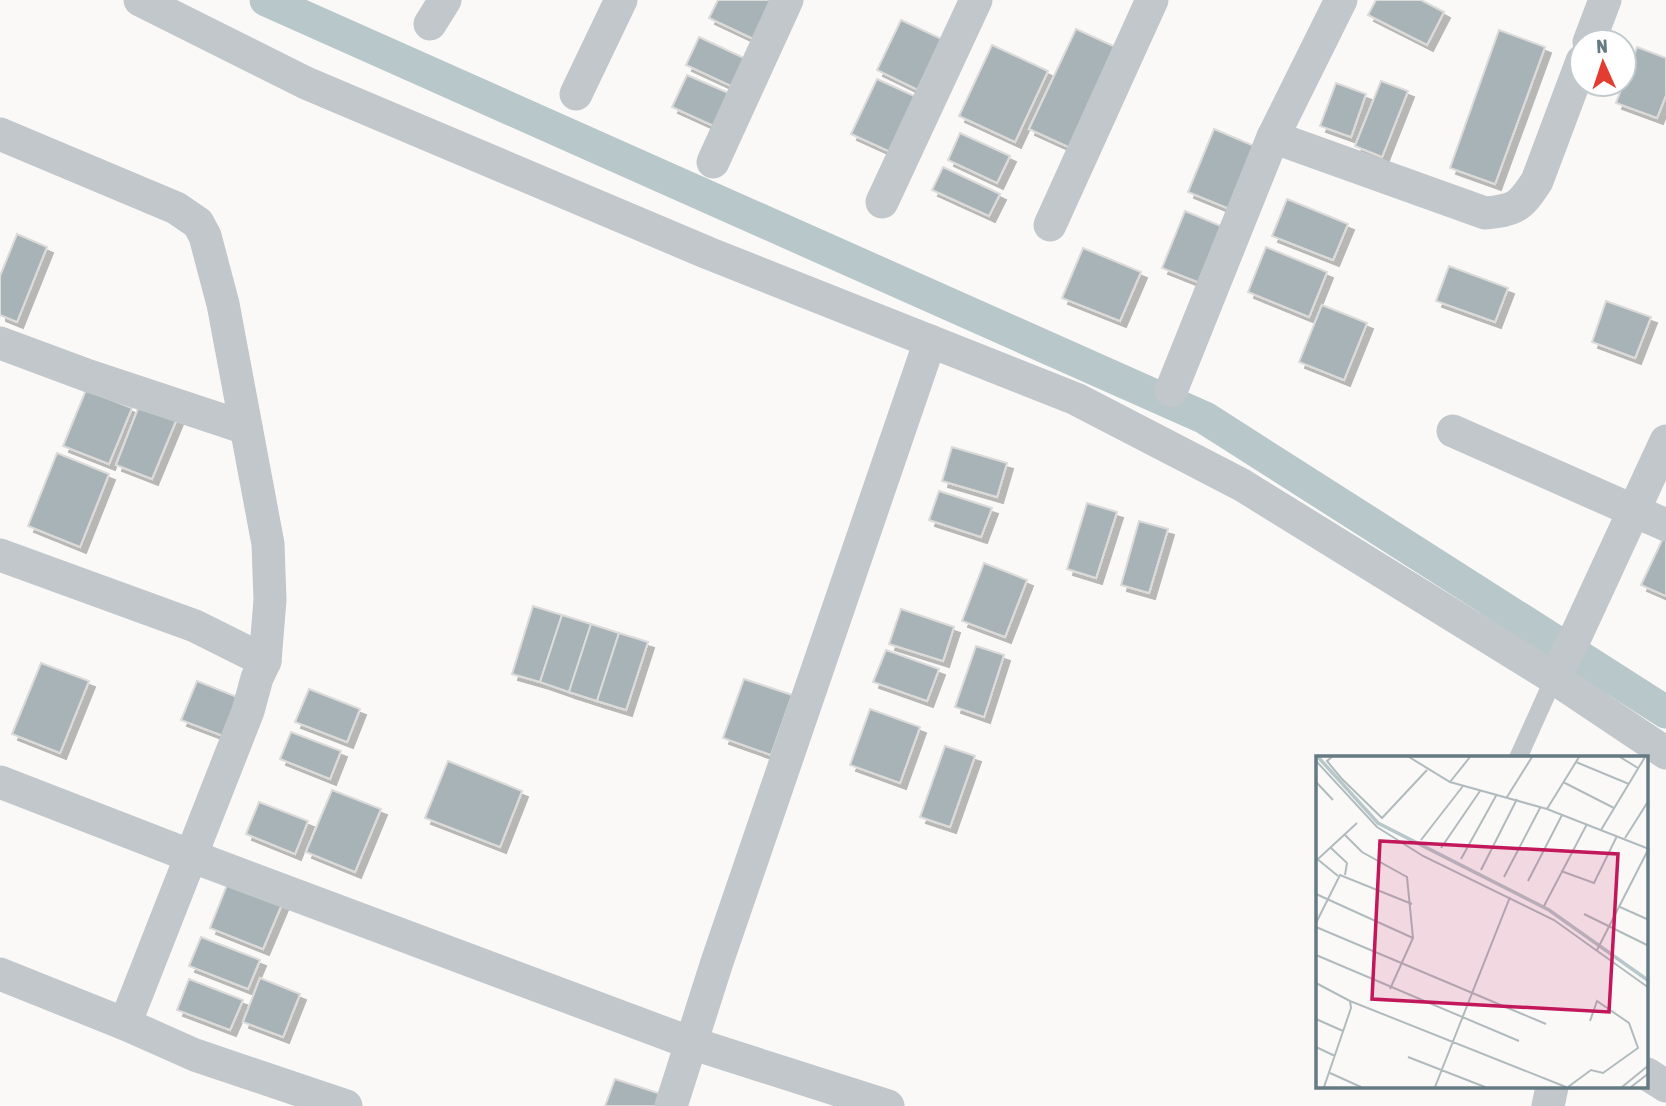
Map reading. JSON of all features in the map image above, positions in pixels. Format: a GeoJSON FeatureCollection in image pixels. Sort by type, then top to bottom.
{"type":"FeatureCollection","features":[{"type":"Feature","properties":{"kind":"street"},"geometry":{"type":"LineString","coordinates":[[140,0],[306,83],[708,253],[1076,399],[1242,485],[1562,661],[1666,753]]}},
{"type":"Feature","properties":{"kind":"street"},"geometry":{"type":"LineString","coordinates":[[576,94],[621,0]]}},
{"type":"Feature","properties":{"kind":"street"},"geometry":{"type":"LineString","coordinates":[[713,162],[787,0]]}},
{"type":"Feature","properties":{"kind":"street"},"geometry":{"type":"LineString","coordinates":[[881,202],[976,0]]}},
{"type":"Feature","properties":{"kind":"street"},"geometry":{"type":"LineString","coordinates":[[1050,225],[1152,0]]}},
{"type":"Feature","properties":{"kind":"street"},"geometry":{"type":"LineString","coordinates":[[1171,391],[1273,136],[1341,0]]}},
{"type":"Feature","properties":{"kind":"street"},"geometry":{"type":"LineString","coordinates":[[1594,28],[1605,0]]}},
{"type":"Feature","properties":{"kind":"street"},"geometry":{"type":"LineString","coordinates":[[1273,136],[1485,212],[1511,210],[1526,197],[1537,181],[1568,98]]}},
{"type":"Feature","properties":{"kind":"street"},"geometry":{"type":"LineString","coordinates":[[0,134],[176,208],[198,223],[205,236],[223,304],[268,544],[270,600],[265,661],[257,678],[248,711],[125,1024]]}},
{"type":"Feature","properties":{"kind":"street"},"geometry":{"type":"LineString","coordinates":[[671,1106],[930,341]]}},
{"type":"Feature","properties":{"kind":"street"},"geometry":{"type":"LineString","coordinates":[[0,343],[89,376],[246,428]]}},
{"type":"Feature","properties":{"kind":"street"},"geometry":{"type":"LineString","coordinates":[[1453,431],[1666,525]]}},
{"type":"Feature","properties":{"kind":"street"},"geometry":{"type":"LineString","coordinates":[[1562,661],[1666,441]]}},
{"type":"Feature","properties":{"kind":"street"},"geometry":{"type":"LineString","coordinates":[[0,555],[195,626],[265,661]]}},
{"type":"Feature","properties":{"kind":"street"},"geometry":{"type":"LineString","coordinates":[[0,782],[691,1043],[888,1106]]}},
{"type":"Feature","properties":{"kind":"street"},"geometry":{"type":"LineString","coordinates":[[0,974],[195,1055],[346,1106]]}},
{"type":"Feature","properties":{"kind":"street"},"geometry":{"type":"LineString","coordinates":[[1648,1075],[1666,1086]]}},
{"type":"Feature","properties":{"kind":"street"},"geometry":{"type":"LineString","coordinates":[[1548,1106],[1552,1088]]}},
{"type":"Feature","properties":{"kind":"lane"},"geometry":{"type":"LineString","coordinates":[[1519,756],[1562,661]]}},
{"type":"Feature","properties":{"kind":"building"},"geometry":{"type":"Polygon","coordinates":[[[718,0],[774,0],[762,43],[709,18],[718,0]]]}},
{"type":"Feature","properties":{"kind":"building"},"geometry":{"type":"Polygon","coordinates":[[[1376,0],[1421,0],[1444,12],[1427,45],[1368,15],[1376,0]]]}},
{"type":"Feature","properties":{"kind":"building"},"geometry":{"type":"Polygon","coordinates":[[[901,20],[948,42],[924,93],[877,70],[901,20]]]}},
{"type":"Feature","properties":{"kind":"building"},"geometry":{"type":"Polygon","coordinates":[[[1076,29],[1122,50],[1075,150],[1029,129],[1076,29]]]}},
{"type":"Feature","properties":{"kind":"building"},"geometry":{"type":"Polygon","coordinates":[[[1499,30],[1545,47],[1495,184],[1450,168],[1499,30]]]}},
{"type":"Feature","properties":{"kind":"building"},"geometry":{"type":"Polygon","coordinates":[[[699,37],[744,58],[731,86],[686,65],[699,37]]]}},
{"type":"Feature","properties":{"kind":"building"},"geometry":{"type":"Polygon","coordinates":[[[992,45],[1048,71],[1015,142],[959,116],[992,45]]]}},
{"type":"Feature","properties":{"kind":"building"},"geometry":{"type":"Polygon","coordinates":[[[1638,47],[1666,58],[1666,95],[1657,118],[1616,103],[1618,98],[1638,98],[1638,47]]]}},
{"type":"Feature","properties":{"kind":"building"},"geometry":{"type":"Polygon","coordinates":[[[687,75],[733,95],[718,128],[672,107],[687,75]]]}},
{"type":"Feature","properties":{"kind":"building"},"geometry":{"type":"Polygon","coordinates":[[[877,79],[923,100],[897,155],[851,134],[877,79]]]}},
{"type":"Feature","properties":{"kind":"building"},"geometry":{"type":"Polygon","coordinates":[[[1381,81],[1408,91],[1382,157],[1355,146],[1381,81]]]}},
{"type":"Feature","properties":{"kind":"building"},"geometry":{"type":"Polygon","coordinates":[[[1336,83],[1366,94],[1351,137],[1320,126],[1336,83]]]}},
{"type":"Feature","properties":{"kind":"building"},"geometry":{"type":"Polygon","coordinates":[[[1214,129],[1259,148],[1232,210],[1188,192],[1214,129]]]}},
{"type":"Feature","properties":{"kind":"building"},"geometry":{"type":"Polygon","coordinates":[[[960,133],[1010,156],[997,183],[948,160],[960,133]]]}},
{"type":"Feature","properties":{"kind":"building"},"geometry":{"type":"Polygon","coordinates":[[[943,167],[1000,194],[989,216],[932,190],[943,167]]]}},
{"type":"Feature","properties":{"kind":"building"},"geometry":{"type":"Polygon","coordinates":[[[1287,199],[1348,224],[1333,260],[1272,236],[1287,199]]]}},
{"type":"Feature","properties":{"kind":"building"},"geometry":{"type":"Polygon","coordinates":[[[1185,211],[1228,229],[1205,285],[1162,268],[1185,211]]]}},
{"type":"Feature","properties":{"kind":"building"},"geometry":{"type":"Polygon","coordinates":[[[17,234],[47,247],[17,322],[0,315],[0,276],[17,234]]]}},
{"type":"Feature","properties":{"kind":"building"},"geometry":{"type":"Polygon","coordinates":[[[1266,247],[1327,272],[1309,317],[1248,292],[1266,247]]]}},
{"type":"Feature","properties":{"kind":"building"},"geometry":{"type":"Polygon","coordinates":[[[1083,248],[1141,272],[1120,321],[1062,298],[1083,248]]]}},
{"type":"Feature","properties":{"kind":"building"},"geometry":{"type":"Polygon","coordinates":[[[1449,266],[1508,288],[1495,322],[1436,301],[1449,266]]]}},
{"type":"Feature","properties":{"kind":"building"},"geometry":{"type":"Polygon","coordinates":[[[1606,301],[1651,317],[1635,358],[1592,342],[1606,301]]]}},
{"type":"Feature","properties":{"kind":"building"},"geometry":{"type":"Polygon","coordinates":[[[1322,305],[1367,323],[1344,380],[1299,362],[1322,305]]]}},
{"type":"Feature","properties":{"kind":"building"},"geometry":{"type":"Polygon","coordinates":[[[86,390],[132,408],[109,464],[63,446],[86,390]]]}},
{"type":"Feature","properties":{"kind":"building"},"geometry":{"type":"Polygon","coordinates":[[[141,401],[178,416],[152,479],[116,465],[141,401]]]}},
{"type":"Feature","properties":{"kind":"building"},"geometry":{"type":"Polygon","coordinates":[[[952,447],[1007,463],[997,497],[942,481],[952,447]]]}},
{"type":"Feature","properties":{"kind":"building"},"geometry":{"type":"Polygon","coordinates":[[[57,453],[109,474],[80,547],[28,526],[57,453]]]}},
{"type":"Feature","properties":{"kind":"building"},"geometry":{"type":"Polygon","coordinates":[[[939,491],[992,508],[981,537],[929,520],[939,491]]]}},
{"type":"Feature","properties":{"kind":"building"},"geometry":{"type":"Polygon","coordinates":[[[1087,503],[1117,512],[1096,578],[1067,569],[1087,503]]]}},
{"type":"Feature","properties":{"kind":"building"},"geometry":{"type":"Polygon","coordinates":[[[1139,521],[1168,529],[1149,593],[1121,585],[1139,521]]]}},
{"type":"Feature","properties":{"kind":"building"},"geometry":{"type":"Polygon","coordinates":[[[1666,532],[1666,596],[1641,585],[1666,532]]]}},
{"type":"Feature","properties":{"kind":"building"},"geometry":{"type":"Polygon","coordinates":[[[984,563],[1027,580],[1005,637],[962,621],[984,563]]]}},
{"type":"Feature","properties":{"kind":"building"},"geometry":{"type":"Polygon","coordinates":[[[533,606],[562,615],[540,682],[512,674],[533,606]]]}},
{"type":"Feature","properties":{"kind":"building"},"geometry":{"type":"Polygon","coordinates":[[[901,609],[954,627],[943,661],[889,644],[901,609]]]}},
{"type":"Feature","properties":{"kind":"building"},"geometry":{"type":"Polygon","coordinates":[[[562,615],[591,624],[569,692],[540,682],[562,615]]]}},
{"type":"Feature","properties":{"kind":"building"},"geometry":{"type":"Polygon","coordinates":[[[591,624],[619,633],[597,701],[569,692],[591,624]]]}},
{"type":"Feature","properties":{"kind":"building"},"geometry":{"type":"Polygon","coordinates":[[[619,633],[648,642],[626,710],[597,701],[619,633]]]}},
{"type":"Feature","properties":{"kind":"building"},"geometry":{"type":"Polygon","coordinates":[[[976,646],[1004,655],[984,717],[955,707],[976,646]]]}},
{"type":"Feature","properties":{"kind":"building"},"geometry":{"type":"Polygon","coordinates":[[[886,650],[939,669],[927,701],[873,682],[886,650]]]}},
{"type":"Feature","properties":{"kind":"building"},"geometry":{"type":"Polygon","coordinates":[[[41,663],[89,681],[60,753],[12,734],[41,663]]]}},
{"type":"Feature","properties":{"kind":"building"},"geometry":{"type":"Polygon","coordinates":[[[744,679],[792,695],[771,755],[723,738],[744,679]]]}},
{"type":"Feature","properties":{"kind":"building"},"geometry":{"type":"Polygon","coordinates":[[[197,681],[247,701],[231,739],[181,720],[197,681]]]}},
{"type":"Feature","properties":{"kind":"building"},"geometry":{"type":"Polygon","coordinates":[[[309,689],[360,709],[347,742],[295,722],[309,689]]]}},
{"type":"Feature","properties":{"kind":"building"},"geometry":{"type":"Polygon","coordinates":[[[870,709],[920,727],[900,783],[850,765],[870,709]]]}},
{"type":"Feature","properties":{"kind":"building"},"geometry":{"type":"Polygon","coordinates":[[[291,732],[341,751],[330,779],[280,759],[291,732]]]}},
{"type":"Feature","properties":{"kind":"building"},"geometry":{"type":"Polygon","coordinates":[[[945,746],[975,756],[950,827],[920,817],[945,746]]]}},
{"type":"Feature","properties":{"kind":"building"},"geometry":{"type":"Polygon","coordinates":[[[448,761],[522,791],[500,847],[425,818],[448,761]]]}},
{"type":"Feature","properties":{"kind":"building"},"geometry":{"type":"Polygon","coordinates":[[[332,790],[381,809],[355,872],[306,852],[332,790]]]}},
{"type":"Feature","properties":{"kind":"building"},"geometry":{"type":"Polygon","coordinates":[[[259,802],[308,821],[295,854],[246,834],[259,802]]]}},
{"type":"Feature","properties":{"kind":"building"},"geometry":{"type":"Polygon","coordinates":[[[231,875],[285,897],[263,949],[210,928],[231,875]]]}},
{"type":"Feature","properties":{"kind":"building"},"geometry":{"type":"Polygon","coordinates":[[[201,937],[260,960],[248,989],[189,966],[201,937]]]}},
{"type":"Feature","properties":{"kind":"building"},"geometry":{"type":"Polygon","coordinates":[[[260,978],[300,994],[283,1037],[243,1022],[260,978]]]}},
{"type":"Feature","properties":{"kind":"building"},"geometry":{"type":"Polygon","coordinates":[[[189,979],[243,1000],[230,1030],[177,1010],[189,979]]]}},
{"type":"Feature","properties":{"kind":"building"},"geometry":{"type":"Polygon","coordinates":[[[615,1079],[664,1095],[660,1106],[605,1106],[615,1079]]]}},
{"type":"Feature","properties":{"kind":"waterway"},"geometry":{"type":"LineString","coordinates":[[266,0],[1205,418],[1666,712]]}}]}
